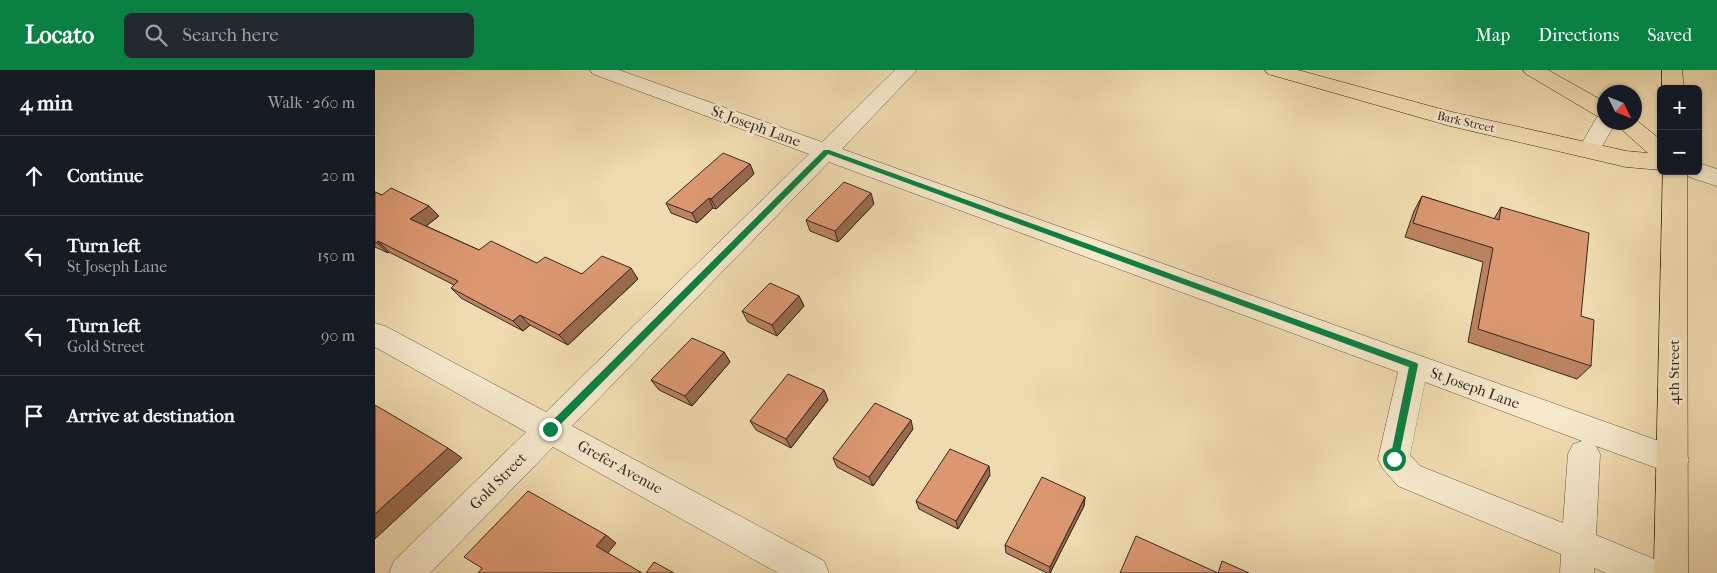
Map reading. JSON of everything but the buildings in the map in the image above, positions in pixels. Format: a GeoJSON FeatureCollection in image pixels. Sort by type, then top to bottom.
{"type":"FeatureCollection","features":[{"type":"Feature","properties":{"kind":"main road","name":"Bark Street"},"geometry":{"type":"LineString","coordinates":[[1275,70],[1450,119],[1626,158],[1657,162]]}},
{"type":"Feature","properties":{"kind":"main road"},"geometry":{"type":"LineString","coordinates":[[1533,70],[1597,106]]}},
{"type":"Feature","properties":{"kind":"main road"},"geometry":{"type":"LineString","coordinates":[[1672,70],[1673,85]]}},
{"type":"Feature","properties":{"kind":"main road"},"geometry":{"type":"LineString","coordinates":[[1634,130],[1657,149]]}},
{"type":"Feature","properties":{"kind":"main road","name":"4th Street"},"geometry":{"type":"LineString","coordinates":[[1671,573],[1675,175]]}},
{"type":"Feature","properties":{"kind":"street","name":"St Joseph Lane"},"geometry":{"type":"LineString","coordinates":[[600,70],[1673,460]]}},
{"type":"Feature","properties":{"kind":"street","name":"Gold Street"},"geometry":{"type":"LineString","coordinates":[[406,573],[907,70]]}},
{"type":"Feature","properties":{"kind":"street"},"geometry":{"type":"LineString","coordinates":[[1589,150],[1600,130]]}},
{"type":"Feature","properties":{"kind":"street"},"geometry":{"type":"LineString","coordinates":[[1702,173],[1717,178]]}},
{"type":"Feature","properties":{"kind":"street","name":"Grefer Avenue"},"geometry":{"type":"LineString","coordinates":[[375,334],[812,573]]}},
{"type":"Feature","properties":{"kind":"street"},"geometry":{"type":"LineString","coordinates":[[1414,365],[1394,459],[1409,476],[1578,559],[1647,573]]}},
{"type":"Feature","properties":{"kind":"street"},"geometry":{"type":"LineString","coordinates":[[1578,559],[1585,454]]}},
{"type":"Feature","properties":{"kind":"route"},"geometry":{"type":"LineString","coordinates":[[550,429],[827,151],[1414,365],[1394,459]]}}]}
